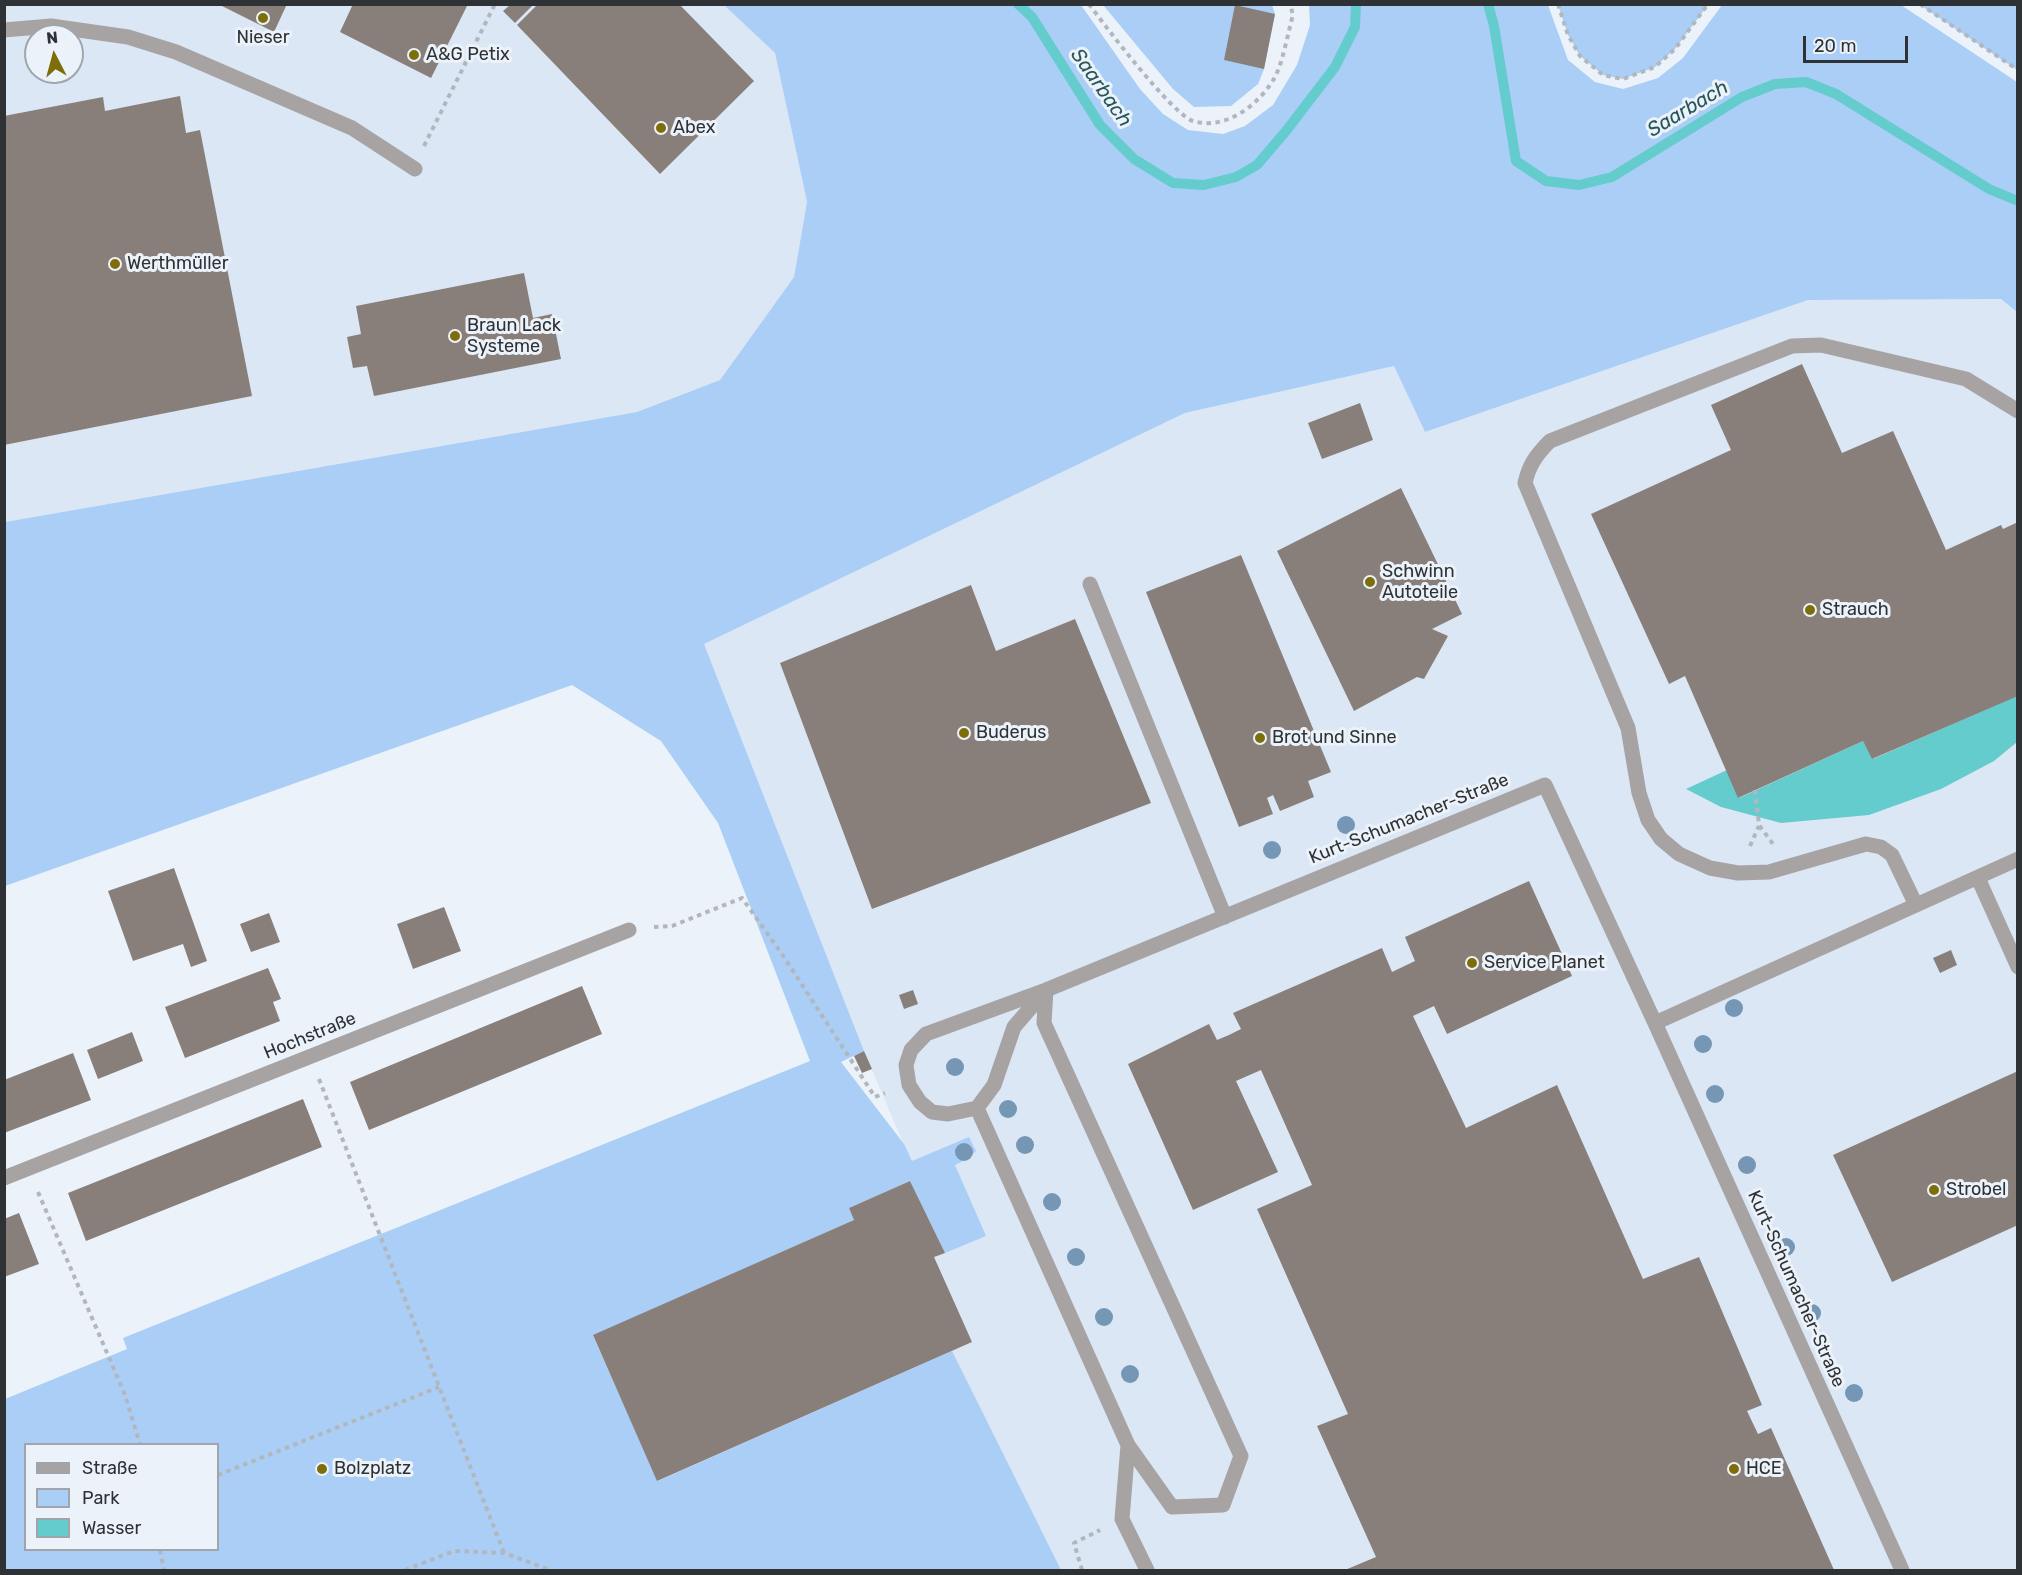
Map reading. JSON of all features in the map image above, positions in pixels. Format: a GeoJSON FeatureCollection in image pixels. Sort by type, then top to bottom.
{"type":"FeatureCollection","features":[{"type":"Feature","properties":{"kind":"street"},"geometry":{"type":"LineString","coordinates":[[4,30],[51,26],[128,37],[176,52],[352,128],[415,169]]}},
{"type":"Feature","properties":{"kind":"street"},"geometry":{"type":"LineString","coordinates":[[1916,906],[1892,855],[1881,847],[1866,844],[1769,872],[1738,873],[1710,867],[1679,854],[1661,839],[1648,820],[1639,793],[1628,728],[1525,483],[1528,468],[1535,456],[1550,441],[1792,346],[1821,345],[1966,378],[2018,411]]}},
{"type":"Feature","properties":{"kind":"street"},"geometry":{"type":"LineString","coordinates":[[1090,584],[1225,917]]}},
{"type":"Feature","properties":{"kind":"street","name":"Kurt-Schumacher-Straße"},"geometry":{"type":"LineString","coordinates":[[909,1085],[906,1065],[911,1050],[926,1034],[1046,990],[1545,785],[1902,1570]]}},
{"type":"Feature","properties":{"kind":"street"},"geometry":{"type":"LineString","coordinates":[[1655,1023],[2018,859]]}},
{"type":"Feature","properties":{"kind":"street"},"geometry":{"type":"LineString","coordinates":[[1978,878],[2018,968]]}},
{"type":"Feature","properties":{"kind":"street","name":"Hochstraße"},"geometry":{"type":"LineString","coordinates":[[4,1178],[629,930]]}},
{"type":"Feature","properties":{"kind":"street"},"geometry":{"type":"LineString","coordinates":[[909,1085],[920,1101],[933,1112],[948,1114],[977,1108],[1128,1445],[1173,1507],[1222,1505],[1241,1456],[1044,1023],[1046,990]]}},
{"type":"Feature","properties":{"kind":"street","name":"Kurt-Schumacher-Straße"},"geometry":{"type":"LineString","coordinates":[[977,1108],[994,1085],[1014,1027],[1046,990]]}},
{"type":"Feature","properties":{"kind":"street"},"geometry":{"type":"LineString","coordinates":[[1128,1445],[1122,1519],[1147,1570]]}},
{"type":"Feature","properties":{"kind":"path"},"geometry":{"type":"LineString","coordinates":[[415,169],[429,132],[495,4]]}},
{"type":"Feature","properties":{"kind":"path"},"geometry":{"type":"LineString","coordinates":[[1089,4],[1173,107],[1192,121],[1221,123],[1253,105],[1276,76],[1293,15],[1290,4]]}},
{"type":"Feature","properties":{"kind":"path"},"geometry":{"type":"LineString","coordinates":[[1558,4],[1568,36],[1580,56],[1603,75],[1623,79],[1655,67],[1675,49],[1708,4]]}},
{"type":"Feature","properties":{"kind":"path"},"geometry":{"type":"LineString","coordinates":[[1920,4],[2018,70]]}},
{"type":"Feature","properties":{"kind":"path"},"geometry":{"type":"LineString","coordinates":[[1755,790],[1759,825]]}},
{"type":"Feature","properties":{"kind":"path"},"geometry":{"type":"LineString","coordinates":[[629,930],[672,926],[742,898],[782,954],[875,1097],[909,1085]]}},
{"type":"Feature","properties":{"kind":"path"},"geometry":{"type":"LineString","coordinates":[[310,1057],[504,1553]]}},
{"type":"Feature","properties":{"kind":"path"},"geometry":{"type":"LineString","coordinates":[[28,1169],[125,1395],[140,1443]]}},
{"type":"Feature","properties":{"kind":"path"},"geometry":{"type":"LineString","coordinates":[[219,1475],[439,1387]]}},
{"type":"Feature","properties":{"kind":"path"},"geometry":{"type":"LineString","coordinates":[[1082,1570],[1074,1543],[1122,1519]]}},
{"type":"Feature","properties":{"kind":"path"},"geometry":{"type":"LineString","coordinates":[[160,1551],[164,1570]]}},
{"type":"Feature","properties":{"kind":"path"},"geometry":{"type":"LineString","coordinates":[[405,1570],[454,1551],[504,1553],[550,1570]]}},
{"type":"Feature","properties":{"kind":"shaded area"},"geometry":{"type":"Polygon","coordinates":[[[5,5],[724,5],[775,53],[807,202],[794,277],[720,380],[637,412],[5,522],[5,5]]]}},
{"type":"Feature","properties":{"kind":"shaded area"},"geometry":{"type":"Polygon","coordinates":[[[2001,299],[2017,312],[2017,1570],[588,1570],[485,1317],[903,1143],[864,1051],[704,644],[1185,413],[1394,366],[1425,432],[1808,300],[2001,299]]]}},
{"type":"Feature","properties":{"kind":"green space"},"geometry":{"type":"Polygon","coordinates":[[[1558,4],[1708,5],[1675,49],[1655,67],[1623,79],[1603,75],[1580,56],[1568,35],[1558,4]]]}},
{"type":"Feature","properties":{"kind":"green space"},"geometry":{"type":"Polygon","coordinates":[[[724,5],[1081,5],[1140,89],[1163,114],[1188,130],[1223,134],[1245,126],[1273,105],[1297,65],[1310,25],[1309,5],[1548,5],[1568,60],[1595,82],[1623,89],[1658,78],[1683,58],[1722,5],[1901,5],[2017,82],[2017,312],[2001,299],[1808,300],[1425,432],[1394,366],[1185,413],[704,644],[864,1051],[841,1062],[904,1144],[912,1161],[969,1137],[976,1151],[969,1158],[955,1165],[986,1236],[945,1253],[910,1181],[849,1208],[854,1220],[593,1336],[658,1481],[952,1351],[1061,1570],[5,1570],[5,1399],[127,1349],[123,1338],[810,1061],[718,823],[661,741],[572,685],[5,886],[5,522],[637,412],[720,380],[794,277],[807,202],[775,53],[724,5]]]}},
{"type":"Feature","properties":{"kind":"green space"},"geometry":{"type":"Polygon","coordinates":[[[1103,5],[1272,5],[1275,14],[1264,69],[1258,84],[1231,106],[1194,107],[1173,89],[1103,5]]]}},
{"type":"Feature","properties":{"kind":"green space"},"geometry":{"type":"Polygon","coordinates":[[[1920,5],[2017,5],[2017,70],[1920,5]]]}},
{"type":"Feature","properties":{"kind":"water"},"geometry":{"type":"Polygon","coordinates":[[[2017,696],[2017,742],[1994,761],[1941,789],[1869,815],[1781,823],[1721,807],[1686,789],[1727,770],[1739,798],[1863,741],[1873,759],[2017,696]]]}},
{"type":"Feature","properties":{"kind":"building","name":"Nieser"},"geometry":{"type":"Polygon","coordinates":[[[218,4],[287,4],[274,32],[218,4]]]}},
{"type":"Feature","properties":{"kind":"building","name":"A&G Petix"},"geometry":{"type":"Polygon","coordinates":[[[353,4],[468,4],[431,78],[340,32],[353,4]]]}},
{"type":"Feature","properties":{"kind":"building","name":"Abex"},"geometry":{"type":"Polygon","coordinates":[[[538,4],[679,4],[754,81],[660,174],[517,25],[538,4]]]}},
{"type":"Feature","properties":{"kind":"building"},"geometry":{"type":"Polygon","coordinates":[[[510,5],[533,5],[515,23],[503,11],[510,5]]]}},
{"type":"Feature","properties":{"kind":"building"},"geometry":{"type":"Polygon","coordinates":[[[1235,5],[1275,14],[1264,69],[1224,60],[1235,5]]]}},
{"type":"Feature","properties":{"kind":"building","name":"Werthmüller"},"geometry":{"type":"Polygon","coordinates":[[[180,96],[186,133],[200,130],[252,396],[4,445],[4,116],[103,97],[105,111],[180,96]]]}},
{"type":"Feature","properties":{"kind":"building","name":"Braun Lack Systeme"},"geometry":{"type":"Polygon","coordinates":[[[524,273],[533,318],[552,314],[561,359],[374,396],[367,366],[353,368],[347,337],[361,334],[356,306],[524,273]]]}},
{"type":"Feature","properties":{"kind":"building"},"geometry":{"type":"Polygon","coordinates":[[[1802,364],[1842,453],[1893,431],[1946,550],[2001,525],[2003,529],[2018,522],[2018,696],[1872,759],[1863,741],[1738,798],[1685,676],[1669,684],[1591,514],[1731,450],[1711,405],[1802,364]]]}},
{"type":"Feature","properties":{"kind":"building"},"geometry":{"type":"Polygon","coordinates":[[[1360,403],[1373,440],[1322,459],[1308,423],[1360,403]]]}},
{"type":"Feature","properties":{"kind":"building","name":"Schwinn Autoteile"},"geometry":{"type":"Polygon","coordinates":[[[1401,488],[1462,614],[1432,629],[1448,636],[1424,679],[1417,677],[1354,711],[1277,551],[1401,488]]]}},
{"type":"Feature","properties":{"kind":"building"},"geometry":{"type":"Polygon","coordinates":[[[1241,555],[1331,772],[1308,781],[1314,797],[1280,811],[1273,795],[1267,798],[1273,814],[1239,827],[1146,592],[1241,555]]]}},
{"type":"Feature","properties":{"kind":"building","name":"Buderus"},"geometry":{"type":"Polygon","coordinates":[[[971,585],[996,651],[1075,619],[1151,803],[872,909],[780,663],[971,585]]]}},
{"type":"Feature","properties":{"kind":"building"},"geometry":{"type":"Polygon","coordinates":[[[174,868],[207,961],[191,967],[183,944],[133,961],[108,891],[174,868]]]}},
{"type":"Feature","properties":{"kind":"building"},"geometry":{"type":"Polygon","coordinates":[[[1529,881],[1572,976],[1447,1034],[1434,1006],[1413,1016],[1466,1128],[1557,1085],[1643,1279],[1699,1257],[1762,1405],[1747,1411],[1758,1434],[1771,1428],[1834,1570],[1345,1570],[1376,1557],[1317,1426],[1348,1414],[1257,1209],[1312,1185],[1261,1070],[1236,1081],[1278,1172],[1193,1210],[1128,1064],[1209,1024],[1217,1040],[1229,1035],[1241,1029],[1233,1013],[1382,948],[1392,972],[1415,961],[1405,937],[1529,881]]]}},
{"type":"Feature","properties":{"kind":"building"},"geometry":{"type":"Polygon","coordinates":[[[444,907],[461,951],[413,969],[397,924],[444,907]]]}},
{"type":"Feature","properties":{"kind":"building"},"geometry":{"type":"Polygon","coordinates":[[[269,913],[280,942],[251,952],[240,924],[269,913]]]}},
{"type":"Feature","properties":{"kind":"building"},"geometry":{"type":"Polygon","coordinates":[[[1951,950],[1957,965],[1940,973],[1933,958],[1951,950]]]}},
{"type":"Feature","properties":{"kind":"building"},"geometry":{"type":"Polygon","coordinates":[[[268,968],[281,999],[273,1002],[280,1021],[185,1058],[165,1007],[268,968]]]}},
{"type":"Feature","properties":{"kind":"building"},"geometry":{"type":"Polygon","coordinates":[[[582,986],[602,1034],[369,1130],[350,1082],[582,986]]]}},
{"type":"Feature","properties":{"kind":"building"},"geometry":{"type":"Polygon","coordinates":[[[913,990],[918,1004],[904,1009],[899,995],[913,990]]]}},
{"type":"Feature","properties":{"kind":"building"},"geometry":{"type":"Polygon","coordinates":[[[132,1032],[143,1061],[98,1079],[87,1050],[132,1032]]]}},
{"type":"Feature","properties":{"kind":"building"},"geometry":{"type":"Polygon","coordinates":[[[864,1051],[872,1069],[862,1073],[854,1056],[864,1051]]]}},
{"type":"Feature","properties":{"kind":"building"},"geometry":{"type":"Polygon","coordinates":[[[73,1053],[91,1100],[4,1133],[4,1080],[73,1053]]]}},
{"type":"Feature","properties":{"kind":"building","name":"Strobel"},"geometry":{"type":"Polygon","coordinates":[[[2018,1071],[2018,1225],[1892,1282],[1833,1155],[2018,1071]]]}},
{"type":"Feature","properties":{"kind":"building"},"geometry":{"type":"Polygon","coordinates":[[[303,1099],[322,1147],[86,1241],[68,1193],[303,1099]]]}},
{"type":"Feature","properties":{"kind":"building"},"geometry":{"type":"Polygon","coordinates":[[[910,1181],[945,1253],[934,1257],[972,1342],[657,1481],[593,1335],[854,1220],[849,1208],[910,1181]]]}},
{"type":"Feature","properties":{"kind":"building"},"geometry":{"type":"Polygon","coordinates":[[[19,1213],[39,1264],[4,1277],[4,1219],[19,1213]]]}},
{"type":"Feature","properties":{"kind":"waterway","name":"Saarbach"},"geometry":{"type":"LineString","coordinates":[[1018,4],[1032,17],[1100,125],[1134,159],[1173,183],[1204,185],[1236,177],[1257,165],[1286,131],[1335,67],[1355,27],[1356,4]]}},
{"type":"Feature","properties":{"kind":"waterway","name":"Saarbach"},"geometry":{"type":"LineString","coordinates":[[1488,4],[1494,26],[1516,161],[1546,181],[1579,185],[1612,177],[1742,97],[1775,84],[1806,82],[1836,94],[1989,189],[2018,201]]}},
{"type":"Feature","properties":{"kind":"place","name":"Nieser"},"geometry":{"type":"Point","coordinates":[263,18]}},
{"type":"Feature","properties":{"kind":"place","name":"A&G Petix"},"geometry":{"type":"Point","coordinates":[414,55]}},
{"type":"Feature","properties":{"kind":"place","name":"Abex"},"geometry":{"type":"Point","coordinates":[661,128]}},
{"type":"Feature","properties":{"kind":"place","name":"Werthmüller"},"geometry":{"type":"Point","coordinates":[115,264]}},
{"type":"Feature","properties":{"kind":"place","name":"Braun Lack Systeme"},"geometry":{"type":"Point","coordinates":[455,336]}},
{"type":"Feature","properties":{"kind":"place","name":"Schwinn Autoteile"},"geometry":{"type":"Point","coordinates":[1370,582]}},
{"type":"Feature","properties":{"kind":"place","name":"Strauch"},"geometry":{"type":"Point","coordinates":[1810,610]}},
{"type":"Feature","properties":{"kind":"place","name":"Buderus"},"geometry":{"type":"Point","coordinates":[964,733]}},
{"type":"Feature","properties":{"kind":"place","name":"Brot und Sinne"},"geometry":{"type":"Point","coordinates":[1260,738]}},
{"type":"Feature","properties":{"kind":"place","name":"Service Planet"},"geometry":{"type":"Point","coordinates":[1472,963]}},
{"type":"Feature","properties":{"kind":"place","name":"Strobel"},"geometry":{"type":"Point","coordinates":[1934,1190]}},
{"type":"Feature","properties":{"kind":"place","name":"Bolzplatz"},"geometry":{"type":"Point","coordinates":[322,1469]}},
{"type":"Feature","properties":{"kind":"place","name":"HCE"},"geometry":{"type":"Point","coordinates":[1734,1469]}}]}
